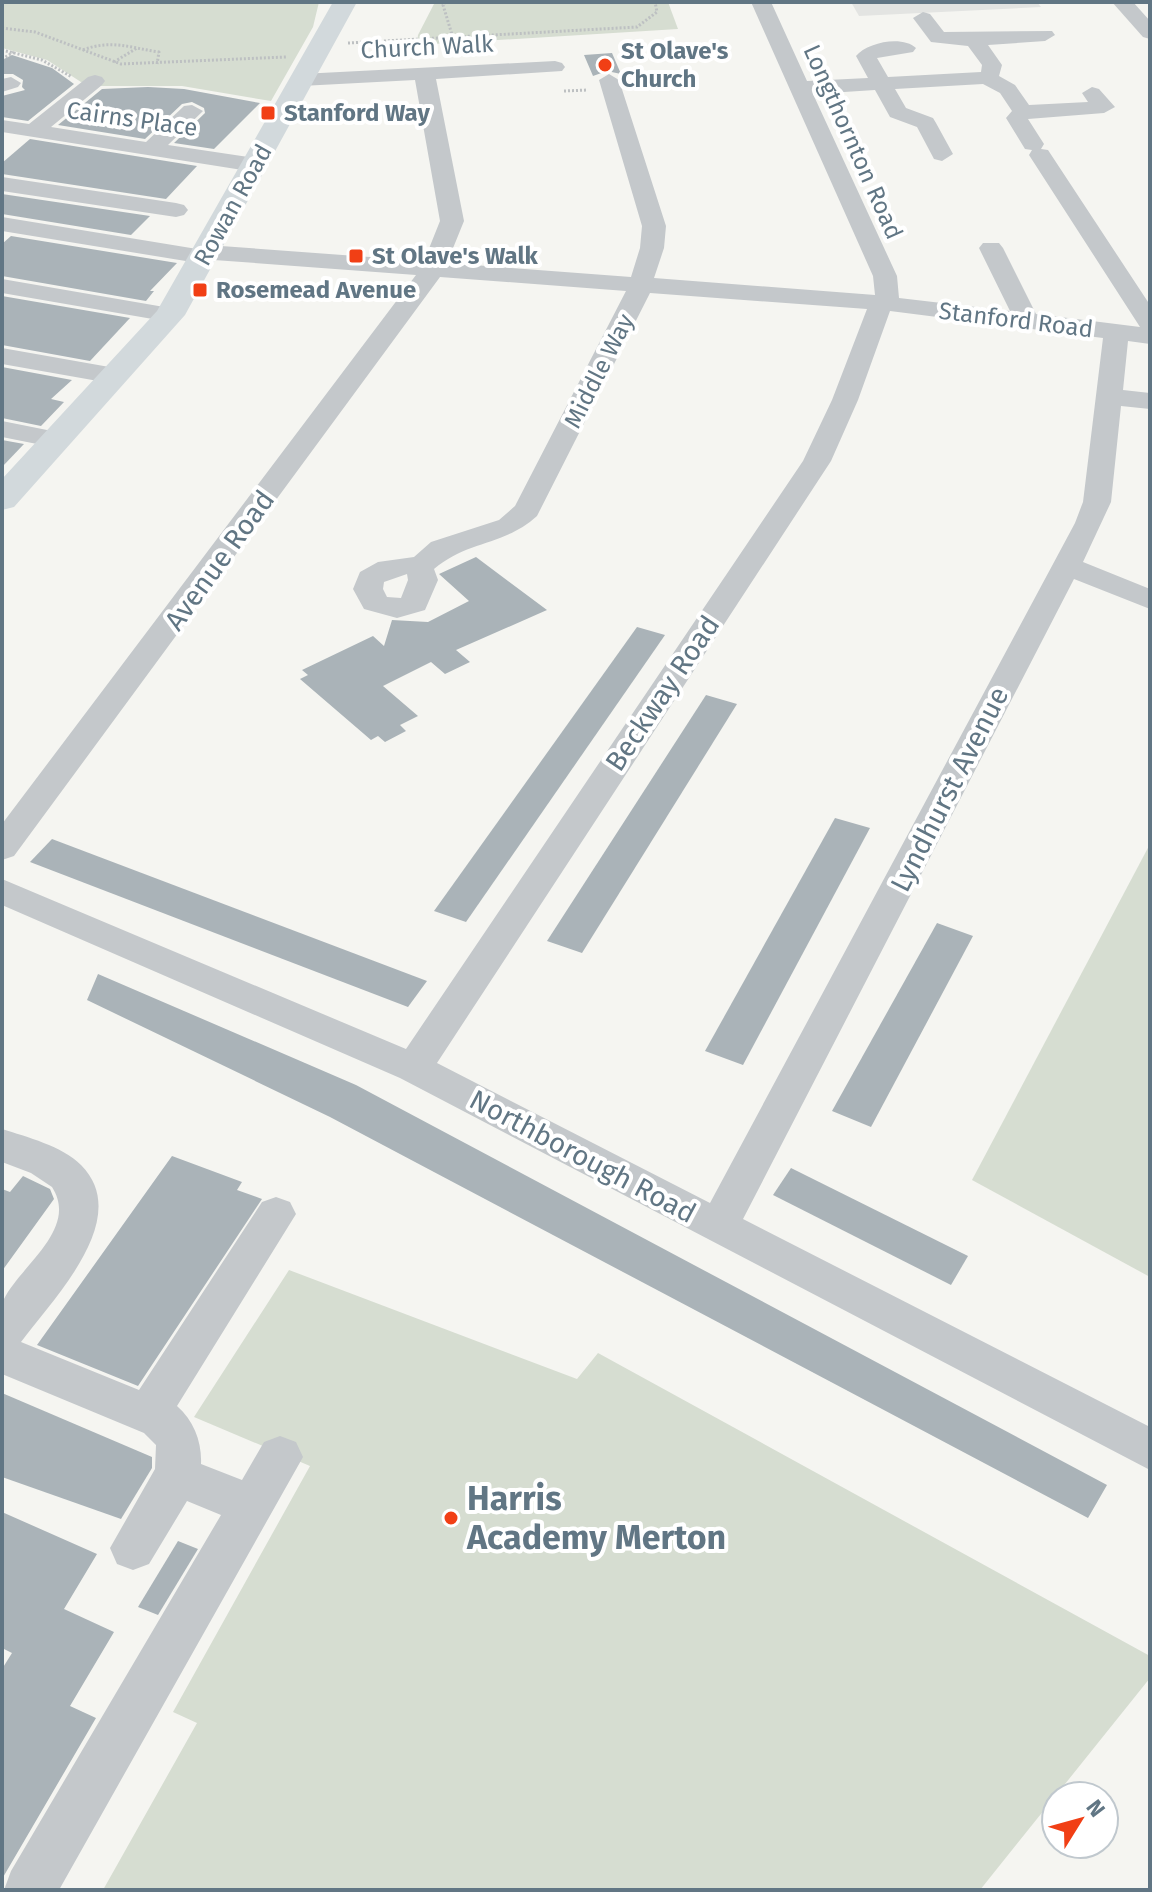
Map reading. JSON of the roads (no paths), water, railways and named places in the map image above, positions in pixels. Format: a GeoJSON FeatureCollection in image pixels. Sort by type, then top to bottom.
{"type":"FeatureCollection","features":[{"type":"Feature","properties":{"kind":"main road","name":"Rowan Road"},"geometry":{"type":"LineString","coordinates":[[2,500],[170,315],[345,2]]}},
{"type":"Feature","properties":{"kind":"street","name":"Longthornton Road"},"geometry":{"type":"LineString","coordinates":[[761,2],[888,283],[887,297],[882,303]]}},
{"type":"Feature","properties":{"kind":"street"},"geometry":{"type":"LineString","coordinates":[[1122,2],[1150,33]]}},
{"type":"Feature","properties":{"kind":"street"},"geometry":{"type":"LineString","coordinates":[[923,18],[938,38],[974,40],[1045,35]]}},
{"type":"Feature","properties":{"kind":"street"},"geometry":{"type":"LineString","coordinates":[[974,40],[992,65],[987,78]]}},
{"type":"Feature","properties":{"kind":"street"},"geometry":{"type":"LineString","coordinates":[[906,48],[867,53],[866,56],[898,112],[925,123],[942,154]]}},
{"type":"Feature","properties":{"kind":"street","name":"Church Walk"},"geometry":{"type":"LineString","coordinates":[[313,60],[424,73],[555,67]]}},
{"type":"Feature","properties":{"kind":"street","name":"Avenue Road"},"geometry":{"type":"LineString","coordinates":[[2,848],[433,269],[452,221],[424,73]]}},
{"type":"Feature","properties":{"kind":"street"},"geometry":{"type":"LineString","coordinates":[[801,88],[987,78],[1008,89],[1023,112]]}},
{"type":"Feature","properties":{"kind":"street","name":"Middle Way"},"geometry":{"type":"LineString","coordinates":[[419,567],[451,542],[496,530],[522,516],[640,285],[652,248],[654,226],[609,80]]}},
{"type":"Feature","properties":{"kind":"street"},"geometry":{"type":"LineString","coordinates":[[33,131],[95,81]]}},
{"type":"Feature","properties":{"kind":"street"},"geometry":{"type":"LineString","coordinates":[[1092,93],[1104,107],[1023,112],[1017,118],[1150,324]]}},
{"type":"Feature","properties":{"kind":"street"},"geometry":{"type":"LineString","coordinates":[[152,148],[192,111]]}},
{"type":"Feature","properties":{"kind":"street","name":"Cairns Place"},"geometry":{"type":"LineString","coordinates":[[2,126],[255,165]]}},
{"type":"Feature","properties":{"kind":"street"},"geometry":{"type":"LineString","coordinates":[[2,184],[176,210]]}},
{"type":"Feature","properties":{"kind":"street"},"geometry":{"type":"LineString","coordinates":[[147,240],[195,193]]}},
{"type":"Feature","properties":{"kind":"street"},"geometry":{"type":"LineString","coordinates":[[2,224],[205,254],[882,303]]}},
{"type":"Feature","properties":{"kind":"street"},"geometry":{"type":"LineString","coordinates":[[991,248],[1027,321]]}},
{"type":"Feature","properties":{"kind":"street"},"geometry":{"type":"LineString","coordinates":[[2,286],[170,315]]}},
{"type":"Feature","properties":{"kind":"street","name":"Stanford Road"},"geometry":{"type":"LineString","coordinates":[[882,303],[1150,335]]}},
{"type":"Feature","properties":{"kind":"street","name":"Beckway Road"},"geometry":{"type":"LineString","coordinates":[[413,1068],[817,461],[882,303]]}},
{"type":"Feature","properties":{"kind":"street","name":"Lyndhurst Avenue"},"geometry":{"type":"LineString","coordinates":[[718,1227],[816,1046],[1097,502],[1116,332]]}},
{"type":"Feature","properties":{"kind":"street"},"geometry":{"type":"LineString","coordinates":[[2,356],[115,376]]}},
{"type":"Feature","properties":{"kind":"street"},"geometry":{"type":"LineString","coordinates":[[1107,396],[1150,401]]}},
{"type":"Feature","properties":{"kind":"street"},"geometry":{"type":"LineString","coordinates":[[2,429],[57,440]]}},
{"type":"Feature","properties":{"kind":"street"},"geometry":{"type":"LineString","coordinates":[[1065,565],[1150,600]]}},
{"type":"Feature","properties":{"kind":"street","name":"Northborough Road"},"geometry":{"type":"LineString","coordinates":[[2,891],[413,1068],[1150,1450]]}},
{"type":"Feature","properties":{"kind":"street"},"geometry":{"type":"LineString","coordinates":[[2,1145],[45,1162],[66,1175],[74,1186],[80,1212],[73,1238],[9,1312]]}},
{"type":"Feature","properties":{"kind":"street"},"geometry":{"type":"LineString","coordinates":[[148,1414],[276,1214]]}},
{"type":"Feature","properties":{"kind":"street"},"geometry":{"type":"LineString","coordinates":[[2,1354],[148,1414],[170,1427],[181,1455],[177,1475],[133,1548]]}},
{"type":"Feature","properties":{"kind":"street"},"geometry":{"type":"LineString","coordinates":[[30,1890],[280,1457]]}},
{"type":"Feature","properties":{"kind":"street"},"geometry":{"type":"LineString","coordinates":[[177,1475],[252,1506]]}},
{"type":"Feature","properties":{"kind":"place","name":"St Olave's Church"},"geometry":{"type":"Point","coordinates":[605,65]}},
{"type":"Feature","properties":{"kind":"place","name":"Stanford Way"},"geometry":{"type":"Point","coordinates":[268,113]}},
{"type":"Feature","properties":{"kind":"place","name":"St Olave's Walk"},"geometry":{"type":"Point","coordinates":[356,256]}},
{"type":"Feature","properties":{"kind":"place","name":"Rosemead Avenue"},"geometry":{"type":"Point","coordinates":[200,290]}},
{"type":"Feature","properties":{"kind":"place","name":"Harris Academy Merton"},"geometry":{"type":"Point","coordinates":[451,1518]}}]}
